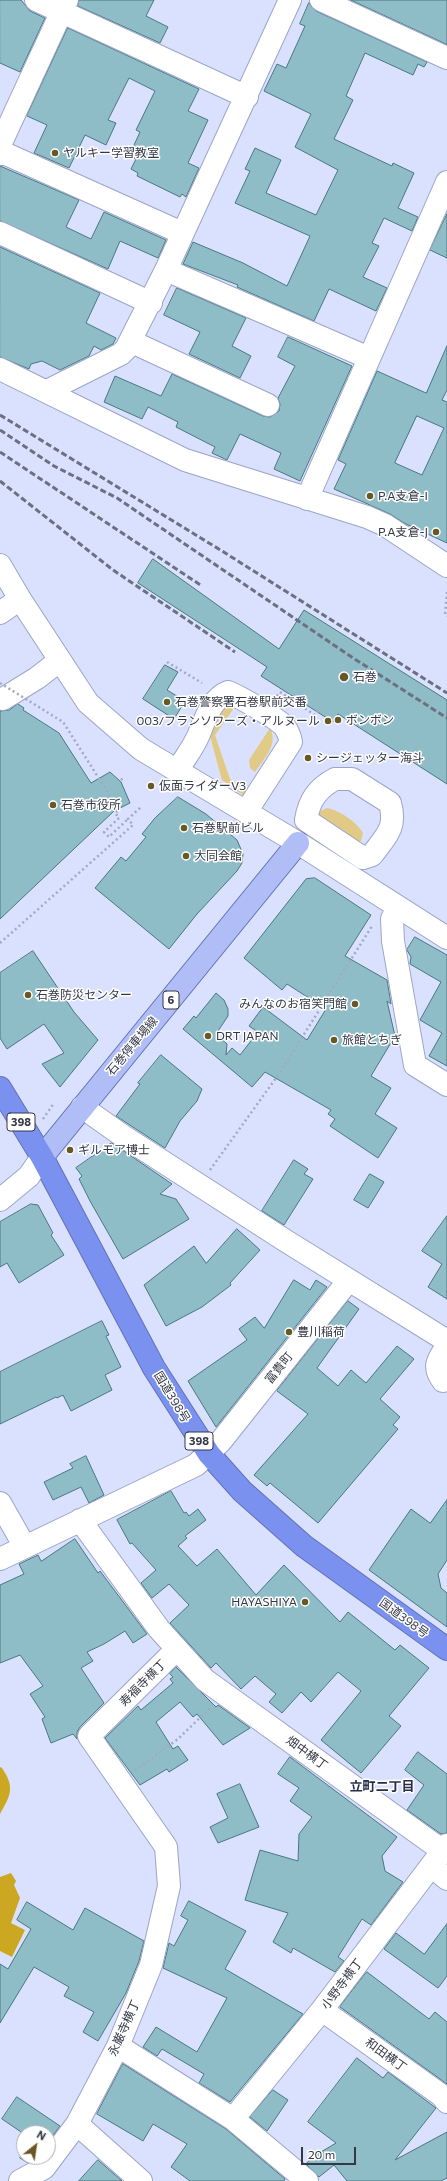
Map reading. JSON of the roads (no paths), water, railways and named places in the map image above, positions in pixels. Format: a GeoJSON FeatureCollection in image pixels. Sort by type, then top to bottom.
{"type":"FeatureCollection","features":[{"type":"Feature","properties":{"kind":"highway","name":"国道398号"},"geometry":{"type":"LineString","coordinates":[[0,1088],[42,1157],[154,1368],[209,1454],[242,1491],[304,1546],[447,1649]]}},
{"type":"Feature","properties":{"kind":"main road","name":"石巻停車場線"},"geometry":{"type":"LineString","coordinates":[[42,1157],[298,843]]}},
{"type":"Feature","properties":{"kind":"street"},"geometry":{"type":"LineString","coordinates":[[36,0],[64,6],[247,97]]}},
{"type":"Feature","properties":{"kind":"street"},"geometry":{"type":"LineString","coordinates":[[47,392],[121,354],[130,341],[151,303],[247,97],[290,0]]}},
{"type":"Feature","properties":{"kind":"street"},"geometry":{"type":"LineString","coordinates":[[321,0],[447,58]]}},
{"type":"Feature","properties":{"kind":"street"},"geometry":{"type":"LineString","coordinates":[[0,145],[64,6]]}},
{"type":"Feature","properties":{"kind":"street"},"geometry":{"type":"LineString","coordinates":[[0,154],[6,154],[182,234]]}},
{"type":"Feature","properties":{"kind":"street"},"geometry":{"type":"LineString","coordinates":[[307,499],[447,182]]}},
{"type":"Feature","properties":{"kind":"street"},"geometry":{"type":"LineString","coordinates":[[0,233],[151,303]]}},
{"type":"Feature","properties":{"kind":"street"},"geometry":{"type":"LineString","coordinates":[[166,270],[370,358]]}},
{"type":"Feature","properties":{"kind":"street"},"geometry":{"type":"LineString","coordinates":[[130,341],[268,406]]}},
{"type":"Feature","properties":{"kind":"street"},"geometry":{"type":"LineString","coordinates":[[0,370],[185,460],[367,517],[385,525],[447,566]]}},
{"type":"Feature","properties":{"kind":"street"},"geometry":{"type":"LineString","coordinates":[[0,565],[59,661],[88,703],[141,749],[298,843],[447,938]]}},
{"type":"Feature","properties":{"kind":"street"},"geometry":{"type":"LineString","coordinates":[[0,612],[20,599]]}},
{"type":"Feature","properties":{"kind":"street"},"geometry":{"type":"LineString","coordinates":[[2,691],[37,678],[59,661]]}},
{"type":"Feature","properties":{"kind":"street"},"geometry":{"type":"LineString","coordinates":[[177,771],[200,733],[204,719],[219,697],[228,692],[237,696],[284,726],[291,742],[246,812]]}},
{"type":"Feature","properties":{"kind":"street"},"geometry":{"type":"LineString","coordinates":[[298,843],[313,825]]}},
{"type":"Feature","properties":{"kind":"street"},"geometry":{"type":"LineString","coordinates":[[398,907],[392,919],[393,941],[415,1065],[447,1085]]}},
{"type":"Feature","properties":{"kind":"street"},"geometry":{"type":"LineString","coordinates":[[82,1107],[117,1132],[348,1280],[447,1341]]}},
{"type":"Feature","properties":{"kind":"street"},"geometry":{"type":"LineString","coordinates":[[0,1200],[29,1176],[42,1157]]}},
{"type":"Feature","properties":{"kind":"street","name":"富貴町"},"geometry":{"type":"LineString","coordinates":[[0,1559],[80,1520],[170,1472],[196,1465],[209,1454],[348,1280]]}},
{"type":"Feature","properties":{"kind":"street"},"geometry":{"type":"LineString","coordinates":[[443,1381],[437,1374],[437,1362],[447,1346]]}},
{"type":"Feature","properties":{"kind":"street"},"geometry":{"type":"LineString","coordinates":[[0,1503],[25,1547]]}},
{"type":"Feature","properties":{"kind":"street"},"geometry":{"type":"LineString","coordinates":[[80,1520],[159,1629],[177,1649]]}},
{"type":"Feature","properties":{"kind":"street","name":"畑中横丁"},"geometry":{"type":"LineString","coordinates":[[177,1649],[205,1680],[442,1860]]}},
{"type":"Feature","properties":{"kind":"street","name":"寿福寺横丁"},"geometry":{"type":"LineString","coordinates":[[166,1847],[89,1736],[177,1649]]}},
{"type":"Feature","properties":{"kind":"street","name":"永巌寺横丁"},"geometry":{"type":"LineString","coordinates":[[21,2181],[44,2168],[77,2124],[118,2046],[151,1964],[169,1886],[166,1847]]}},
{"type":"Feature","properties":{"kind":"street","name":"小野寺横丁"},"geometry":{"type":"LineString","coordinates":[[233,2119],[442,1860]]}},
{"type":"Feature","properties":{"kind":"street","name":"和田横丁"},"geometry":{"type":"LineString","coordinates":[[322,2010],[441,2095],[447,2102]]}},
{"type":"Feature","properties":{"kind":"street"},"geometry":{"type":"LineString","coordinates":[[118,2046],[233,2119],[307,2181]]}},
{"type":"Feature","properties":{"kind":"street"},"geometry":{"type":"LineString","coordinates":[[77,2124],[141,2181]]}},
{"type":"Feature","properties":{"kind":"railway"},"geometry":{"type":"LineString","coordinates":[[0,415],[222,551],[447,693]]}},
{"type":"Feature","properties":{"kind":"railway"},"geometry":{"type":"LineString","coordinates":[[0,430],[54,466],[117,498],[353,658],[447,718]]}},
{"type":"Feature","properties":{"kind":"railway"},"geometry":{"type":"LineString","coordinates":[[0,452],[202,586]]}},
{"type":"Feature","properties":{"kind":"railway"},"geometry":{"type":"LineString","coordinates":[[0,481],[113,570],[235,652]]}},
{"type":"Feature","properties":{"kind":"place","name":"ヤルキー学習教室"},"geometry":{"type":"Point","coordinates":[55,153]}},
{"type":"Feature","properties":{"kind":"place","name":"P.A支倉-I"},"geometry":{"type":"Point","coordinates":[370,496]}},
{"type":"Feature","properties":{"kind":"place","name":"P.A支倉-J"},"geometry":{"type":"Point","coordinates":[436,532]}},
{"type":"Feature","properties":{"kind":"place","name":"石巻"},"geometry":{"type":"Point","coordinates":[344,677]}},
{"type":"Feature","properties":{"kind":"place","name":"石巻警察署石巻駅前交番"},"geometry":{"type":"Point","coordinates":[167,702]}},
{"type":"Feature","properties":{"kind":"place","name":"ボンボン"},"geometry":{"type":"Point","coordinates":[338,720]}},
{"type":"Feature","properties":{"kind":"place","name":"003/フランソワーズ・アルヌール"},"geometry":{"type":"Point","coordinates":[328,721]}},
{"type":"Feature","properties":{"kind":"place","name":"シージェッター海斗"},"geometry":{"type":"Point","coordinates":[308,758]}},
{"type":"Feature","properties":{"kind":"place","name":"仮面ライダーV3"},"geometry":{"type":"Point","coordinates":[151,786]}},
{"type":"Feature","properties":{"kind":"place","name":"石巻市役所"},"geometry":{"type":"Point","coordinates":[53,805]}},
{"type":"Feature","properties":{"kind":"place","name":"石巻駅前ビル"},"geometry":{"type":"Point","coordinates":[184,828]}},
{"type":"Feature","properties":{"kind":"place","name":"大同会館"},"geometry":{"type":"Point","coordinates":[186,856]}},
{"type":"Feature","properties":{"kind":"place","name":"石巻防災センター"},"geometry":{"type":"Point","coordinates":[28,995]}},
{"type":"Feature","properties":{"kind":"place","name":"みんなのお宿笑門館"},"geometry":{"type":"Point","coordinates":[355,1004]}},
{"type":"Feature","properties":{"kind":"place","name":"DRT JAPAN"},"geometry":{"type":"Point","coordinates":[208,1036]}},
{"type":"Feature","properties":{"kind":"place","name":"旅館とちぎ"},"geometry":{"type":"Point","coordinates":[334,1040]}},
{"type":"Feature","properties":{"kind":"place","name":"ギルモア博士"},"geometry":{"type":"Point","coordinates":[70,1150]}},
{"type":"Feature","properties":{"kind":"place","name":"豊川稲荷"},"geometry":{"type":"Point","coordinates":[289,1332]}},
{"type":"Feature","properties":{"kind":"place","name":"HAYASHIYA"},"geometry":{"type":"Point","coordinates":[305,1602]}},
{"type":"Feature","properties":{"kind":"district","name":"立町二丁目"},"geometry":{"type":"Point","coordinates":[382,1787]}}]}
